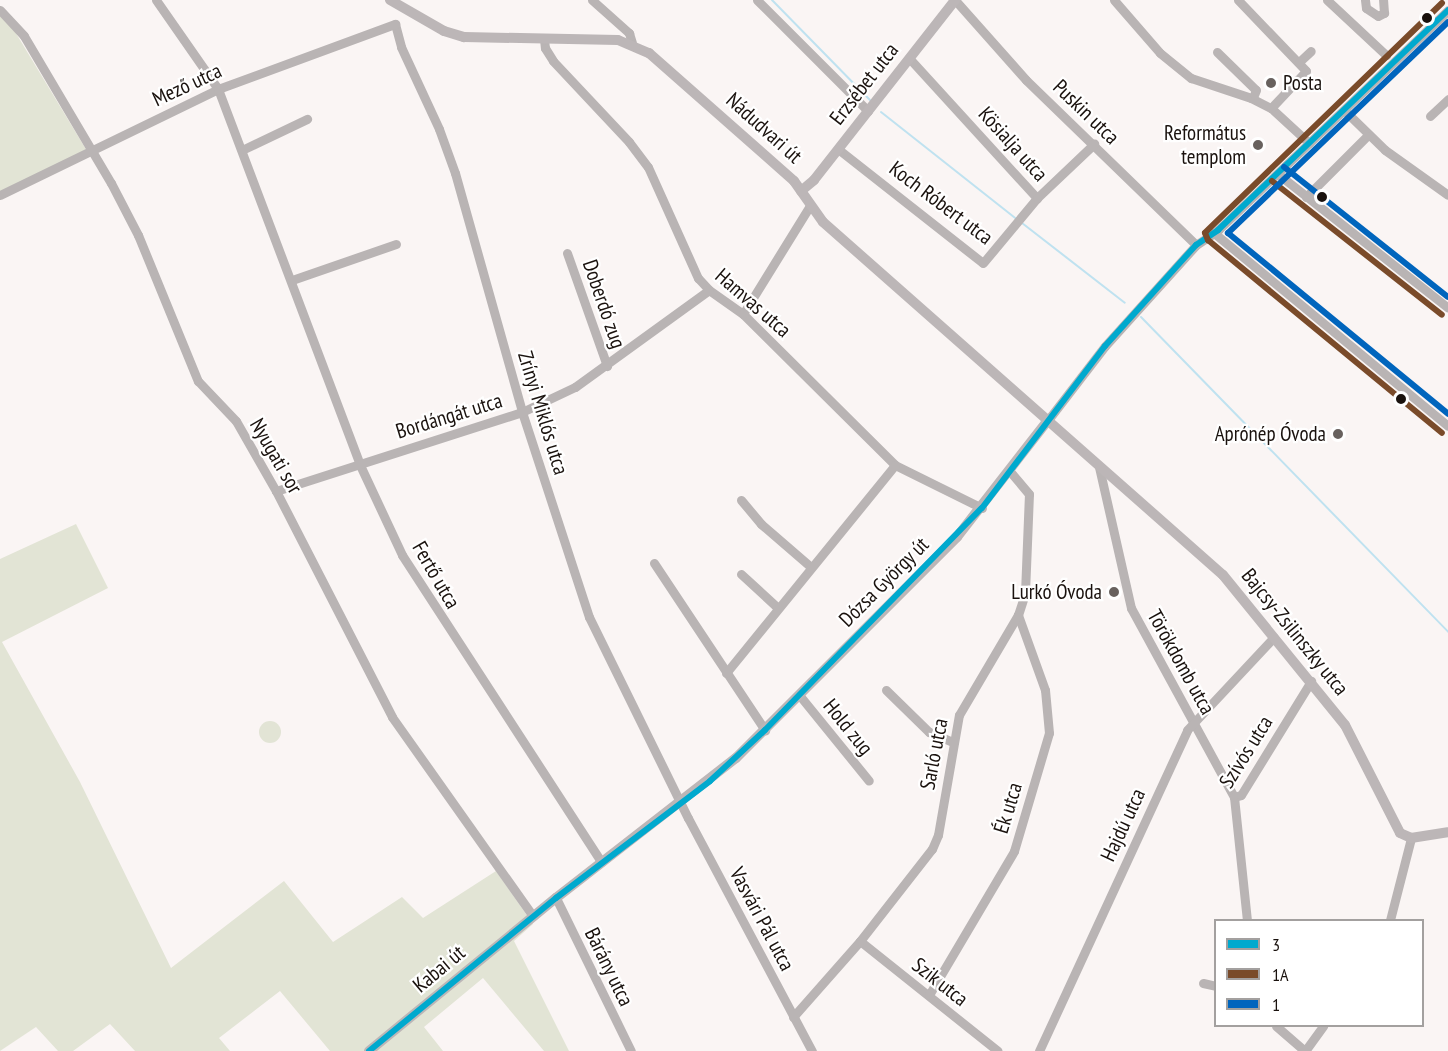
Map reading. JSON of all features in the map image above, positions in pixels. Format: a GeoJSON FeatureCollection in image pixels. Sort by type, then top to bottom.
{"type":"FeatureCollection","features":[{"type":"Feature","properties":{"kind":"main road"},"geometry":{"type":"LineString","coordinates":[[390,0],[444,31],[464,37],[632,43]]}},
{"type":"Feature","properties":{"kind":"main road","name":"Erzsébet utca"},"geometry":{"type":"LineString","coordinates":[[801,191],[838,149],[955,0]]}},
{"type":"Feature","properties":{"kind":"main road","name":"Nádudvari út"},"geometry":{"type":"LineString","coordinates":[[632,43],[719,114],[801,191],[809,207],[1048,420]]}},
{"type":"Feature","properties":{"kind":"main road","name":"Bajcsy-Zsilinszky utca"},"geometry":{"type":"LineString","coordinates":[[1048,420],[1223,574],[1311,681],[1356,742],[1400,833],[1411,838]]}},
{"type":"Feature","properties":{"kind":"main road","name":"Dózsa György út"},"geometry":{"type":"LineString","coordinates":[[533,916],[681,802],[765,730],[982,508],[1048,420]]}},
{"type":"Feature","properties":{"kind":"main road"},"geometry":{"type":"LineString","coordinates":[[1411,838],[1448,832]]}},
{"type":"Feature","properties":{"kind":"main road","name":"Kabai út"},"geometry":{"type":"LineString","coordinates":[[369,1051],[533,916]]}},
{"type":"Feature","properties":{"kind":"street","name":"Fertő utca"},"geometry":{"type":"LineString","coordinates":[[156,0],[218,89],[244,149],[359,463],[402,555],[602,862]]}},
{"type":"Feature","properties":{"kind":"street"},"geometry":{"type":"LineString","coordinates":[[591,0],[629,33],[632,43]]}},
{"type":"Feature","properties":{"kind":"street"},"geometry":{"type":"LineString","coordinates":[[757,0],[868,111]]}},
{"type":"Feature","properties":{"kind":"street","name":"Puskin utca"},"geometry":{"type":"LineString","coordinates":[[955,0],[1026,80],[1196,245]]}},
{"type":"Feature","properties":{"kind":"street"},"geometry":{"type":"LineString","coordinates":[[1114,0],[1160,53],[1190,77],[1271,108],[1309,143]]}},
{"type":"Feature","properties":{"kind":"street"},"geometry":{"type":"LineString","coordinates":[[1238,0],[1298,61],[1305,75],[1271,108]]}},
{"type":"Feature","properties":{"kind":"street"},"geometry":{"type":"LineString","coordinates":[[1327,0],[1386,55]]}},
{"type":"Feature","properties":{"kind":"street"},"geometry":{"type":"LineString","coordinates":[[1365,0],[1366,8],[1378,16],[1384,13],[1383,0]]}},
{"type":"Feature","properties":{"kind":"street"},"geometry":{"type":"LineString","coordinates":[[395,24],[405,9]]}},
{"type":"Feature","properties":{"kind":"street","name":"Nyugati sor"},"geometry":{"type":"LineString","coordinates":[[0,10],[24,36],[91,150],[138,235],[198,381],[236,421],[276,491],[392,717],[533,916]]}},
{"type":"Feature","properties":{"kind":"street","name":"Dózsa György út"},"geometry":{"type":"LineString","coordinates":[[1048,420],[1105,346],[1196,245],[1216,231],[1278,174],[1448,10]]}},
{"type":"Feature","properties":{"kind":"street","name":"Mező utca"},"geometry":{"type":"LineString","coordinates":[[0,195],[218,89],[395,24]]}},
{"type":"Feature","properties":{"kind":"street","name":"Zrínyi Miklós utca"},"geometry":{"type":"LineString","coordinates":[[395,24],[401,47],[455,173],[522,412],[596,633],[681,802]]}},
{"type":"Feature","properties":{"kind":"street","name":"Hamvas utca"},"geometry":{"type":"LineString","coordinates":[[544,39],[544,48],[553,61],[629,142],[648,167],[698,278],[709,290],[743,314],[896,465],[982,508]]}},
{"type":"Feature","properties":{"kind":"street"},"geometry":{"type":"LineString","coordinates":[[1298,61],[1311,51]]}},
{"type":"Feature","properties":{"kind":"street"},"geometry":{"type":"LineString","coordinates":[[1217,52],[1256,90],[1254,95]]}},
{"type":"Feature","properties":{"kind":"street","name":"Kösialja utca"},"geometry":{"type":"LineString","coordinates":[[909,58],[1037,198],[1094,144]]}},
{"type":"Feature","properties":{"kind":"street"},"geometry":{"type":"LineString","coordinates":[[1430,116],[1448,99]]}},
{"type":"Feature","properties":{"kind":"street"},"geometry":{"type":"LineString","coordinates":[[1344,110],[1367,136],[1448,195]]}},
{"type":"Feature","properties":{"kind":"street"},"geometry":{"type":"LineString","coordinates":[[244,149],[307,119]]}},
{"type":"Feature","properties":{"kind":"street"},"geometry":{"type":"LineString","coordinates":[[1306,197],[1367,136]]}},
{"type":"Feature","properties":{"kind":"street","name":"Koch Róbert utca"},"geometry":{"type":"LineString","coordinates":[[838,149],[983,263],[1037,198]]}},
{"type":"Feature","properties":{"kind":"street"},"geometry":{"type":"LineString","coordinates":[[1278,174],[1448,308]]}},
{"type":"Feature","properties":{"kind":"street"},"geometry":{"type":"LineString","coordinates":[[743,314],[809,207]]}},
{"type":"Feature","properties":{"kind":"street"},"geometry":{"type":"LineString","coordinates":[[1216,231],[1448,426]]}},
{"type":"Feature","properties":{"kind":"street"},"geometry":{"type":"LineString","coordinates":[[292,280],[396,244]]}},
{"type":"Feature","properties":{"kind":"street","name":"Doberdó zug"},"geometry":{"type":"LineString","coordinates":[[567,253],[607,366]]}},
{"type":"Feature","properties":{"kind":"street","name":"Bordángát utca"},"geometry":{"type":"LineString","coordinates":[[276,491],[522,412],[575,387],[709,290]]}},
{"type":"Feature","properties":{"kind":"street"},"geometry":{"type":"LineString","coordinates":[[726,673],[896,465]]}},
{"type":"Feature","properties":{"kind":"street","name":"Törökdomb utca"},"geometry":{"type":"LineString","coordinates":[[1099,467],[1131,608],[1234,797]]}},
{"type":"Feature","properties":{"kind":"street","name":"Sarló utca"},"geometry":{"type":"LineString","coordinates":[[793,1017],[860,941],[932,849],[938,835],[959,714],[1018,615],[1025,593],[1029,494],[1010,471]]}},
{"type":"Feature","properties":{"kind":"street"},"geometry":{"type":"LineString","coordinates":[[741,500],[761,524],[811,567]]}},
{"type":"Feature","properties":{"kind":"street"},"geometry":{"type":"LineString","coordinates":[[654,563],[765,730]]}},
{"type":"Feature","properties":{"kind":"street"},"geometry":{"type":"LineString","coordinates":[[741,574],[778,608]]}},
{"type":"Feature","properties":{"kind":"street","name":"Ék utca"},"geometry":{"type":"LineString","coordinates":[[929,995],[1014,851],[1049,733],[1045,690],[1018,615]]}},
{"type":"Feature","properties":{"kind":"street","name":"Hajdú utca"},"geometry":{"type":"LineString","coordinates":[[1039,1051],[1193,720],[1274,637]]}},
{"type":"Feature","properties":{"kind":"street","name":"Szívós utca"},"geometry":{"type":"LineString","coordinates":[[1247,919],[1234,797],[1241,795],[1311,681]]}},
{"type":"Feature","properties":{"kind":"street"},"geometry":{"type":"LineString","coordinates":[[886,690],[929,732],[953,742]]}},
{"type":"Feature","properties":{"kind":"street","name":"Hold zug"},"geometry":{"type":"LineString","coordinates":[[800,696],[869,781]]}},
{"type":"Feature","properties":{"kind":"street","name":"Vasvári Pál utca"},"geometry":{"type":"LineString","coordinates":[[681,802],[812,1051]]}},
{"type":"Feature","properties":{"kind":"street"},"geometry":{"type":"LineString","coordinates":[[1391,919],[1411,838]]}},
{"type":"Feature","properties":{"kind":"street","name":"Bárány utca"},"geometry":{"type":"LineString","coordinates":[[556,898],[631,1051]]}},
{"type":"Feature","properties":{"kind":"street","name":"Szik utca"},"geometry":{"type":"LineString","coordinates":[[860,941],[998,1051]]}},
{"type":"Feature","properties":{"kind":"street"},"geometry":{"type":"LineString","coordinates":[[1203,983],[1214,986]]}},
{"type":"Feature","properties":{"kind":"street"},"geometry":{"type":"LineString","coordinates":[[1277,1027],[1305,1051],[1322,1027]]}},
{"type":"Feature","properties":{"kind":"shaded area"},"geometry":{"type":"Polygon","coordinates":[[[0,15],[8,20],[87,151],[0,199],[0,15]]]}},
{"type":"Feature","properties":{"kind":"shaded area"},"geometry":{"type":"Polygon","coordinates":[[[76,524],[108,588],[2,642],[80,782],[171,968],[284,881],[333,942],[402,897],[423,918],[496,871],[533,924],[514,941],[569,1051],[544,1051],[483,978],[424,1027],[443,1051],[330,1051],[280,991],[219,1038],[230,1051],[135,1051],[110,1024],[73,1051],[58,1051],[36,1027],[0,1051],[0,559],[76,524]]]}},
{"type":"Feature","properties":{"kind":"shaded area"},"geometry":{"type":"Polygon","coordinates":[[[270,721],[278,724],[281,732],[278,740],[270,743],[262,740],[259,732],[262,724],[270,721]]]}},
{"type":"Feature","properties":{"kind":"waterway"},"geometry":{"type":"LineString","coordinates":[[772,0],[870,100]]}},
{"type":"Feature","properties":{"kind":"waterway"},"geometry":{"type":"LineString","coordinates":[[881,112],[1015,218]]}},
{"type":"Feature","properties":{"kind":"waterway"},"geometry":{"type":"LineString","coordinates":[[1022,223],[1125,303]]}},
{"type":"Feature","properties":{"kind":"waterway"},"geometry":{"type":"LineString","coordinates":[[1141,317],[1448,632]]}},
{"type":"Feature","properties":{"kind":"transit line","name":"1A"},"geometry":{"type":"LineString","coordinates":[[1442,3],[1205,233],[1208,240],[1442,433]]}},
{"type":"Feature","properties":{"kind":"transit line","name":"3"},"geometry":{"type":"LineString","coordinates":[[369,1051],[556,898],[710,781],[765,730],[982,508],[1105,346],[1196,245],[1218,230],[1448,10]]}},
{"type":"Feature","properties":{"kind":"transit line","name":"1"},"geometry":{"type":"LineString","coordinates":[[1448,22],[1228,233],[1448,414]]}},
{"type":"Feature","properties":{"kind":"transit line","name":"1"},"geometry":{"type":"LineString","coordinates":[[1284,167],[1448,297]]}},
{"type":"Feature","properties":{"kind":"transit line","name":"1A"},"geometry":{"type":"LineString","coordinates":[[1272,181],[1442,315]]}},
{"type":"Feature","properties":{"kind":"place","name":"Posta"},"geometry":{"type":"Point","coordinates":[1271,83]}},
{"type":"Feature","properties":{"kind":"place","name":"Református templom"},"geometry":{"type":"Point","coordinates":[1258,145]}},
{"type":"Feature","properties":{"kind":"place","name":"Aprónép Óvoda"},"geometry":{"type":"Point","coordinates":[1338,434]}},
{"type":"Feature","properties":{"kind":"place","name":"Lurkó Óvoda"},"geometry":{"type":"Point","coordinates":[1114,592]}}]}
